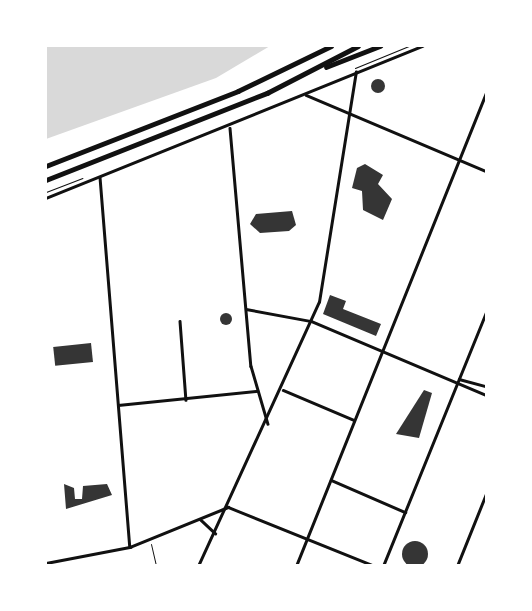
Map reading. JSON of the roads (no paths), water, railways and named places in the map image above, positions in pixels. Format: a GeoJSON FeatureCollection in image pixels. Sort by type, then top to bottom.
{"type":"FeatureCollection","features":[{"type":"Feature","properties":{"kind":"highway"},"geometry":{"type":"LineString","coordinates":[[46,166],[313,56],[329,46]]}},
{"type":"Feature","properties":{"kind":"highway"},"geometry":{"type":"LineString","coordinates":[[305,75],[358,46]]}},
{"type":"Feature","properties":{"kind":"highway"},"geometry":{"type":"LineString","coordinates":[[46,180],[380,46]]}},
{"type":"Feature","properties":{"kind":"street"},"geometry":{"type":"LineString","coordinates":[[46,198],[230,128],[422,46]]}},
{"type":"Feature","properties":{"kind":"street"},"geometry":{"type":"LineString","coordinates":[[198,565],[268,424],[323,287],[352,117],[356,72]]}},
{"type":"Feature","properties":{"kind":"street"},"geometry":{"type":"LineString","coordinates":[[296,565],[486,93]]}},
{"type":"Feature","properties":{"kind":"street"},"geometry":{"type":"LineString","coordinates":[[306,95],[352,117],[486,171]]}},
{"type":"Feature","properties":{"kind":"street"},"geometry":{"type":"LineString","coordinates":[[230,128],[246,309],[257,391],[268,424]]}},
{"type":"Feature","properties":{"kind":"street"},"geometry":{"type":"LineString","coordinates":[[100,177],[130,547]]}},
{"type":"Feature","properties":{"kind":"street"},"geometry":{"type":"LineString","coordinates":[[246,309],[311,321],[459,379],[486,386]]}},
{"type":"Feature","properties":{"kind":"street"},"geometry":{"type":"LineString","coordinates":[[383,565],[486,312]]}},
{"type":"Feature","properties":{"kind":"street"},"geometry":{"type":"LineString","coordinates":[[180,321],[186,400]]}},
{"type":"Feature","properties":{"kind":"street"},"geometry":{"type":"LineString","coordinates":[[459,379],[486,395]]}},
{"type":"Feature","properties":{"kind":"street"},"geometry":{"type":"LineString","coordinates":[[283,390],[355,420]]}},
{"type":"Feature","properties":{"kind":"street"},"geometry":{"type":"LineString","coordinates":[[118,405],[257,391]]}},
{"type":"Feature","properties":{"kind":"street"},"geometry":{"type":"LineString","coordinates":[[330,480],[405,512]]}},
{"type":"Feature","properties":{"kind":"street"},"geometry":{"type":"LineString","coordinates":[[457,565],[486,494]]}},
{"type":"Feature","properties":{"kind":"street"},"geometry":{"type":"LineString","coordinates":[[46,563],[130,547],[228,507],[375,565]]}},
{"type":"Feature","properties":{"kind":"street"},"geometry":{"type":"LineString","coordinates":[[200,519],[215,533]]}}]}
